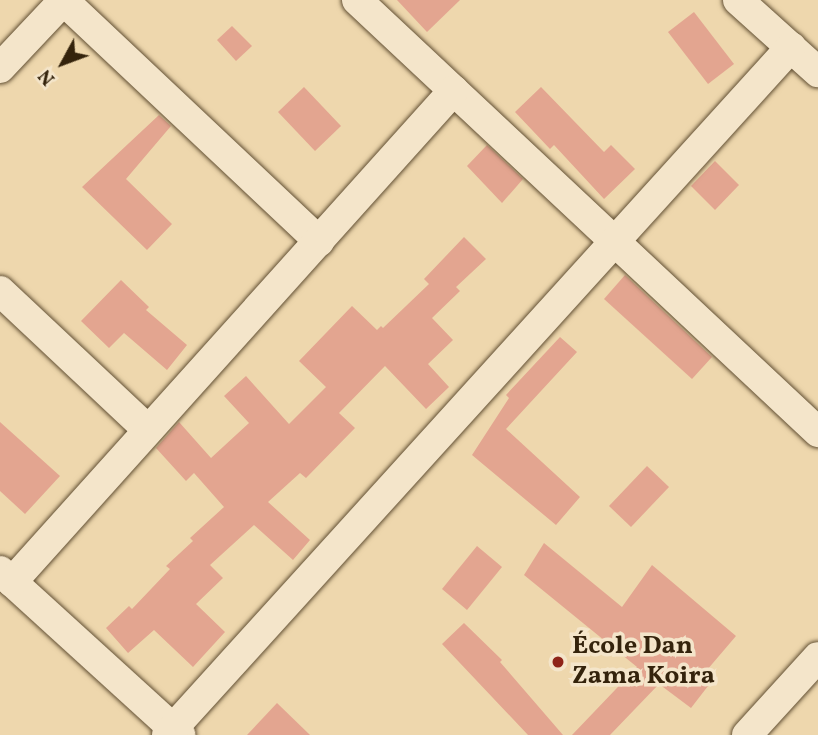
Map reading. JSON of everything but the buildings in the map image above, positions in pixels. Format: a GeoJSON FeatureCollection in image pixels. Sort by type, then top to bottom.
{"type":"FeatureCollection","features":[{"type":"Feature","properties":{"kind":"street"},"geometry":{"type":"LineString","coordinates":[[0,68],[63,0],[319,241]]}},
{"type":"Feature","properties":{"kind":"street"},"geometry":{"type":"LineString","coordinates":[[357,0],[818,432]]}},
{"type":"Feature","properties":{"kind":"street"},"geometry":{"type":"LineString","coordinates":[[738,0],[818,72]]}},
{"type":"Feature","properties":{"kind":"street"},"geometry":{"type":"LineString","coordinates":[[454,90],[148,430],[6,576],[173,733],[791,47]]}},
{"type":"Feature","properties":{"kind":"street"},"geometry":{"type":"LineString","coordinates":[[0,291],[148,430]]}},
{"type":"Feature","properties":{"kind":"street"},"geometry":{"type":"LineString","coordinates":[[747,735],[818,657]]}},
{"type":"Feature","properties":{"kind":"place","name":"École Dan Zama Koira"},"geometry":{"type":"Point","coordinates":[558,662]}}]}
